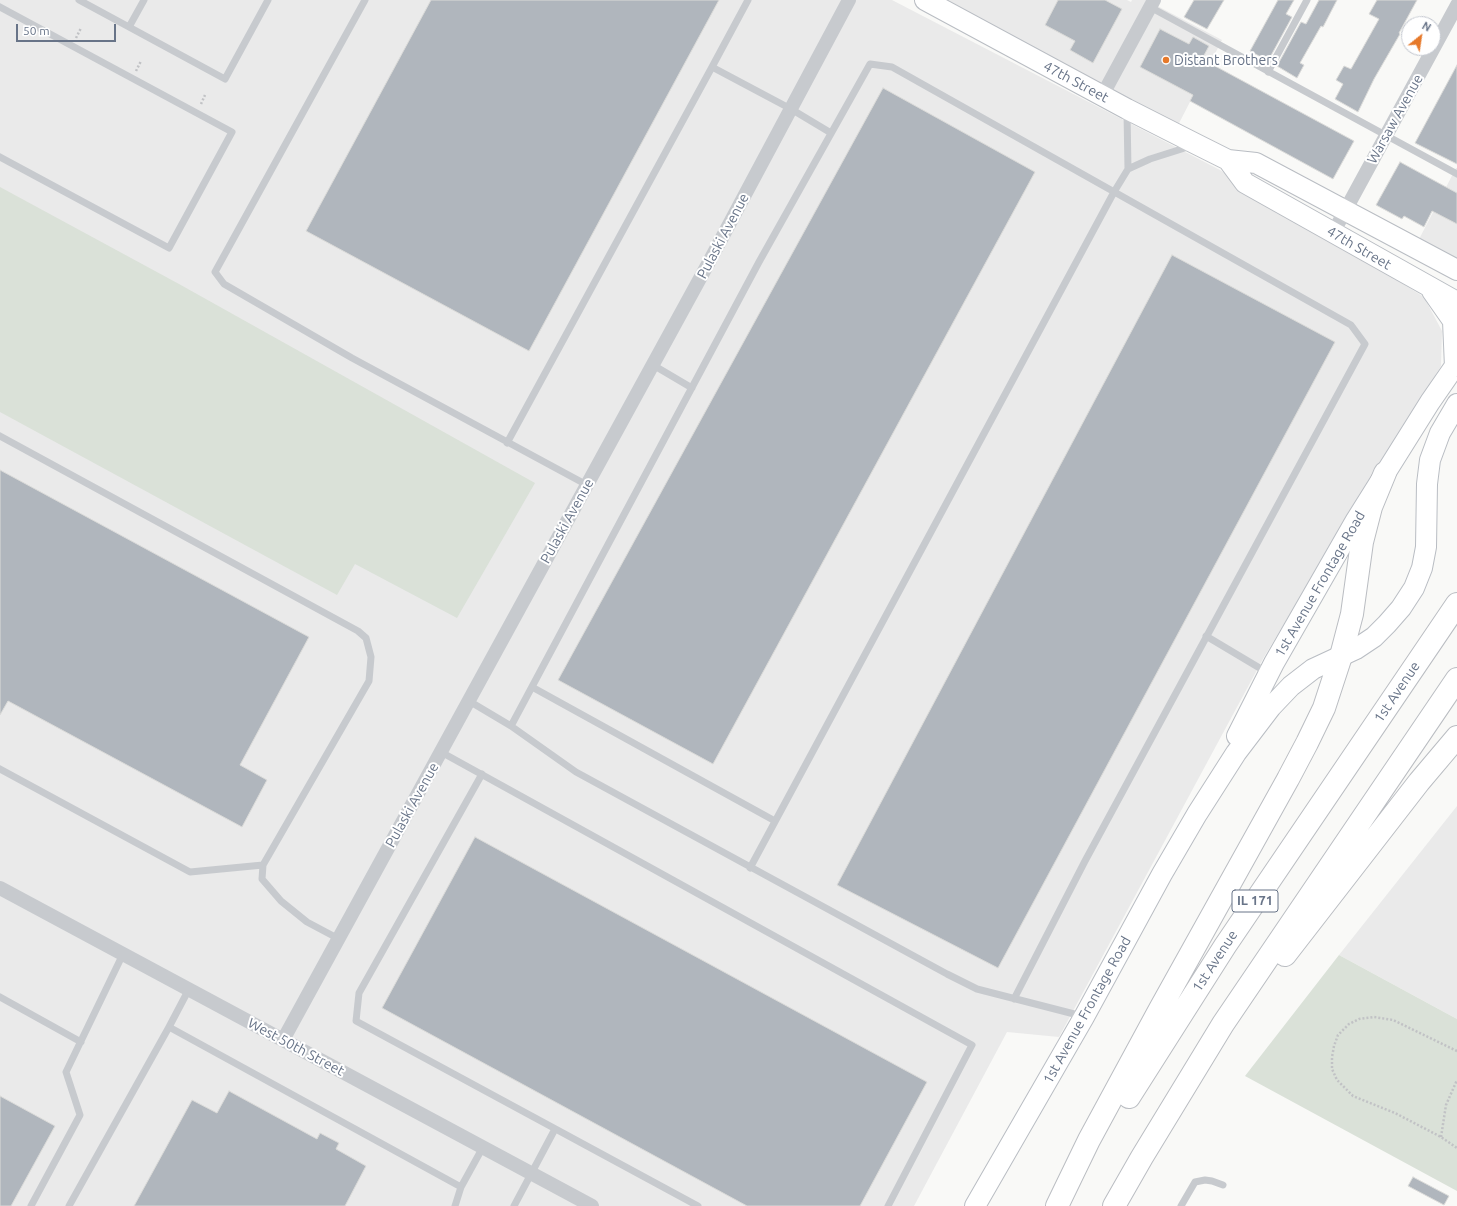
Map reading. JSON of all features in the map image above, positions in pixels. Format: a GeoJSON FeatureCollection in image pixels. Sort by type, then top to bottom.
{"type":"FeatureCollection","features":[{"type":"Feature","properties":{"kind":"main road"},"geometry":{"type":"LineString","coordinates":[[1057,1206],[1089,1140],[1307,744],[1324,708],[1341,656],[1352,614],[1362,542],[1371,507],[1385,473]]}},
{"type":"Feature","properties":{"kind":"main road","name":"1st Avenue"},"geometry":{"type":"LineString","coordinates":[[1066,1206],[1142,1075],[1189,1001],[1457,604]]}},
{"type":"Feature","properties":{"kind":"main road","name":"IL 171"},"geometry":{"type":"LineString","coordinates":[[1114,1206],[1223,1024],[1457,679]]}},
{"type":"Feature","properties":{"kind":"main road"},"geometry":{"type":"LineString","coordinates":[[1185,1086],[1221,1036],[1357,864],[1419,782],[1457,738]]}},
{"type":"Feature","properties":{"kind":"street","name":"Pulaski Avenue"},"geometry":{"type":"LineString","coordinates":[[283,1040],[653,365],[849,0]]}},
{"type":"Feature","properties":{"kind":"street","name":"47th Street"},"geometry":{"type":"LineString","coordinates":[[925,0],[1127,109],[1228,160],[1256,163],[1457,270]]}},
{"type":"Feature","properties":{"kind":"street"},"geometry":{"type":"LineString","coordinates":[[1102,96],[1152,3]]}},
{"type":"Feature","properties":{"kind":"street","name":"Warsaw Avenue"},"geometry":{"type":"LineString","coordinates":[[1333,233],[1457,5]]}},
{"type":"Feature","properties":{"kind":"street","name":"47th Street"},"geometry":{"type":"LineString","coordinates":[[1228,160],[1245,183],[1457,302]]}},
{"type":"Feature","properties":{"kind":"street"},"geometry":{"type":"LineString","coordinates":[[1430,288],[1453,321],[1456,365]]}},
{"type":"Feature","properties":{"kind":"street","name":"1st Avenue Frontage Road"},"geometry":{"type":"LineString","coordinates":[[1197,814],[1269,674],[1344,540],[1385,473],[1456,365]]}},
{"type":"Feature","properties":{"kind":"street","name":"1st Avenue Frontage Road"},"geometry":{"type":"LineString","coordinates":[[975,1206],[1084,1017],[1162,874],[1197,814],[1236,753],[1271,707],[1291,686],[1313,669],[1356,649],[1374,637],[1401,608],[1414,588],[1422,568],[1426,547],[1427,484],[1430,460],[1440,433],[1457,404]]}},
{"type":"Feature","properties":{"kind":"street","name":"West 50th Street"},"geometry":{"type":"LineString","coordinates":[[0,888],[592,1206]]}},
{"type":"Feature","properties":{"kind":"lane"},"geometry":{"type":"LineString","coordinates":[[79,0],[225,79],[268,0]]}},
{"type":"Feature","properties":{"kind":"lane"},"geometry":{"type":"LineString","coordinates":[[129,28],[144,0]]}},
{"type":"Feature","properties":{"kind":"lane"},"geometry":{"type":"LineString","coordinates":[[365,0],[215,272],[224,284],[352,358],[587,485]]}},
{"type":"Feature","properties":{"kind":"lane"},"geometry":{"type":"LineString","coordinates":[[507,443],[748,0]]}},
{"type":"Feature","properties":{"kind":"lane"},"geometry":{"type":"LineString","coordinates":[[1268,72],[1307,0]]}},
{"type":"Feature","properties":{"kind":"lane"},"geometry":{"type":"LineString","coordinates":[[1152,3],[1268,72],[1457,174]]}},
{"type":"Feature","properties":{"kind":"lane"},"geometry":{"type":"LineString","coordinates":[[0,7],[232,132],[169,248],[0,156]]}},
{"type":"Feature","properties":{"kind":"lane"},"geometry":{"type":"LineString","coordinates":[[511,726],[759,262],[870,64],[892,67],[1351,325],[1366,344],[1085,861],[1014,999]]}},
{"type":"Feature","properties":{"kind":"lane"},"geometry":{"type":"LineString","coordinates":[[712,67],[791,109],[831,133]]}},
{"type":"Feature","properties":{"kind":"lane"},"geometry":{"type":"LineString","coordinates":[[750,868],[1114,192],[1128,169],[1127,109]]}},
{"type":"Feature","properties":{"kind":"lane"},"geometry":{"type":"LineString","coordinates":[[1128,169],[1150,159],[1196,144]]}},
{"type":"Feature","properties":{"kind":"lane"},"geometry":{"type":"LineString","coordinates":[[653,365],[692,388]]}},
{"type":"Feature","properties":{"kind":"lane"},"geometry":{"type":"LineString","coordinates":[[0,436],[358,631],[366,638],[371,657],[369,681],[262,865],[262,879],[281,901],[308,922],[339,939]]}},
{"type":"Feature","properties":{"kind":"lane"},"geometry":{"type":"LineString","coordinates":[[1206,636],[1269,674]]}},
{"type":"Feature","properties":{"kind":"lane"},"geometry":{"type":"LineString","coordinates":[[532,687],[775,821]]}},
{"type":"Feature","properties":{"kind":"lane"},"geometry":{"type":"LineString","coordinates":[[469,701],[511,726],[576,772],[947,974],[977,989],[1084,1017]]}},
{"type":"Feature","properties":{"kind":"lane"},"geometry":{"type":"LineString","coordinates":[[441,752],[972,1045],[888,1206]]}},
{"type":"Feature","properties":{"kind":"lane"},"geometry":{"type":"LineString","coordinates":[[0,769],[190,872],[262,865]]}},
{"type":"Feature","properties":{"kind":"lane"},"geometry":{"type":"LineString","coordinates":[[482,774],[359,993],[356,1021],[555,1129],[687,1203],[698,1206]]}},
{"type":"Feature","properties":{"kind":"lane"},"geometry":{"type":"LineString","coordinates":[[31,1206],[80,1115],[66,1072],[123,954]]}},
{"type":"Feature","properties":{"kind":"lane"},"geometry":{"type":"LineString","coordinates":[[69,1206],[189,989]]}},
{"type":"Feature","properties":{"kind":"lane"},"geometry":{"type":"LineString","coordinates":[[0,998],[81,1042]]}},
{"type":"Feature","properties":{"kind":"lane"},"geometry":{"type":"LineString","coordinates":[[169,1027],[461,1187]]}},
{"type":"Feature","properties":{"kind":"lane"},"geometry":{"type":"LineString","coordinates":[[514,1206],[555,1129]]}},
{"type":"Feature","properties":{"kind":"lane"},"geometry":{"type":"LineString","coordinates":[[456,1206],[461,1187],[483,1147]]}},
{"type":"Feature","properties":{"kind":"lane"},"geometry":{"type":"LineString","coordinates":[[1181,1206],[1195,1182],[1205,1180],[1223,1185]]}},
{"type":"Feature","properties":{"kind":"path"},"geometry":{"type":"LineString","coordinates":[[1457,1050],[1393,1020],[1374,1017],[1359,1019],[1349,1024],[1338,1035],[1332,1057],[1332,1069],[1337,1080],[1353,1096],[1395,1113],[1441,1137],[1457,1148]]}},
{"type":"Feature","properties":{"kind":"path"},"geometry":{"type":"LineString","coordinates":[[1441,1137],[1446,1105],[1457,1080]]}},
{"type":"Feature","properties":{"kind":"shaded area"},"geometry":{"type":"Polygon","coordinates":[[[0,0],[892,0],[1220,170],[1424,297],[1442,331],[1441,366],[1264,657],[1059,1037],[1007,1032],[914,1206],[0,1206],[0,0]]]}},
{"type":"Feature","properties":{"kind":"shaded area"},"geometry":{"type":"Polygon","coordinates":[[[936,0],[1127,0],[1131,2],[1132,0],[1146,0],[1222,40],[1176,129],[936,0]]]}},
{"type":"Feature","properties":{"kind":"shaded area"},"geometry":{"type":"Polygon","coordinates":[[[1457,168],[1457,265],[1417,243],[1457,168]]]}},
{"type":"Feature","properties":{"kind":"shaded area"},"geometry":{"type":"Polygon","coordinates":[[[0,187],[179,284],[535,483],[457,618],[355,564],[337,595],[0,412],[0,187]]]}},
{"type":"Feature","properties":{"kind":"shaded area"},"geometry":{"type":"Polygon","coordinates":[[[1457,806],[1457,1019],[1339,955],[1457,806]]]}},
{"type":"Feature","properties":{"kind":"shaded area"},"geometry":{"type":"Polygon","coordinates":[[[1339,955],[1457,1019],[1457,1191],[1245,1076],[1339,955]]]}},
{"type":"Feature","properties":{"kind":"building"},"geometry":{"type":"Polygon","coordinates":[[[431,0],[719,0],[529,351],[306,231],[431,0]]]}},
{"type":"Feature","properties":{"kind":"building"},"geometry":{"type":"Polygon","coordinates":[[[1058,0],[1105,0],[1122,9],[1093,63],[1070,50],[1075,41],[1045,25],[1058,0]]]}},
{"type":"Feature","properties":{"kind":"building"},"geometry":{"type":"Polygon","coordinates":[[[1194,0],[1224,0],[1207,29],[1184,17],[1194,0]]]}},
{"type":"Feature","properties":{"kind":"building"},"geometry":{"type":"Polygon","coordinates":[[[1278,0],[1294,0],[1286,14],[1292,17],[1268,61],[1250,51],[1278,0]]]}},
{"type":"Feature","properties":{"kind":"building"},"geometry":{"type":"Polygon","coordinates":[[[1319,0],[1337,0],[1323,27],[1321,26],[1300,63],[1304,65],[1297,78],[1277,66],[1301,22],[1306,24],[1319,0]]]}},
{"type":"Feature","properties":{"kind":"building"},"geometry":{"type":"Polygon","coordinates":[[[1377,0],[1417,0],[1408,16],[1401,16],[1400,34],[1374,79],[1358,112],[1335,99],[1343,84],[1336,80],[1344,66],[1351,69],[1379,19],[1369,14],[1377,0]]]}},
{"type":"Feature","properties":{"kind":"building"},"geometry":{"type":"Polygon","coordinates":[[[1160,29],[1189,44],[1193,37],[1209,46],[1202,59],[1354,141],[1333,179],[1190,101],[1193,95],[1140,67],[1160,29]]]}},
{"type":"Feature","properties":{"kind":"building"},"geometry":{"type":"Polygon","coordinates":[[[1457,65],[1457,164],[1415,143],[1457,65]]]}},
{"type":"Feature","properties":{"kind":"building"},"geometry":{"type":"Polygon","coordinates":[[[883,88],[1035,172],[713,764],[558,680],[883,88]]]}},
{"type":"Feature","properties":{"kind":"building"},"geometry":{"type":"Polygon","coordinates":[[[1400,162],[1457,193],[1457,224],[1432,211],[1424,227],[1404,216],[1402,219],[1376,205],[1400,162]]]}},
{"type":"Feature","properties":{"kind":"building"},"geometry":{"type":"Polygon","coordinates":[[[1172,255],[1335,342],[998,968],[837,885],[1172,255]]]}},
{"type":"Feature","properties":{"kind":"building"},"geometry":{"type":"Polygon","coordinates":[[[0,470],[309,637],[240,765],[267,780],[242,827],[8,701],[0,715],[0,470]]]}},
{"type":"Feature","properties":{"kind":"building"},"geometry":{"type":"Polygon","coordinates":[[[475,837],[927,1082],[860,1206],[747,1206],[382,1008],[475,837]]]}},
{"type":"Feature","properties":{"kind":"building"},"geometry":{"type":"Polygon","coordinates":[[[229,1091],[317,1139],[320,1133],[339,1143],[336,1149],[366,1166],[345,1206],[134,1206],[192,1100],[217,1113],[229,1091]]]}},
{"type":"Feature","properties":{"kind":"building"},"geometry":{"type":"Polygon","coordinates":[[[0,1096],[55,1126],[11,1206],[0,1206],[0,1096]]]}},
{"type":"Feature","properties":{"kind":"building"},"geometry":{"type":"Polygon","coordinates":[[[1413,1177],[1449,1196],[1444,1205],[1408,1186],[1413,1177]]]}},
{"type":"Feature","properties":{"kind":"place","name":"Distant Brothers"},"geometry":{"type":"Point","coordinates":[1166,60]}}]}
